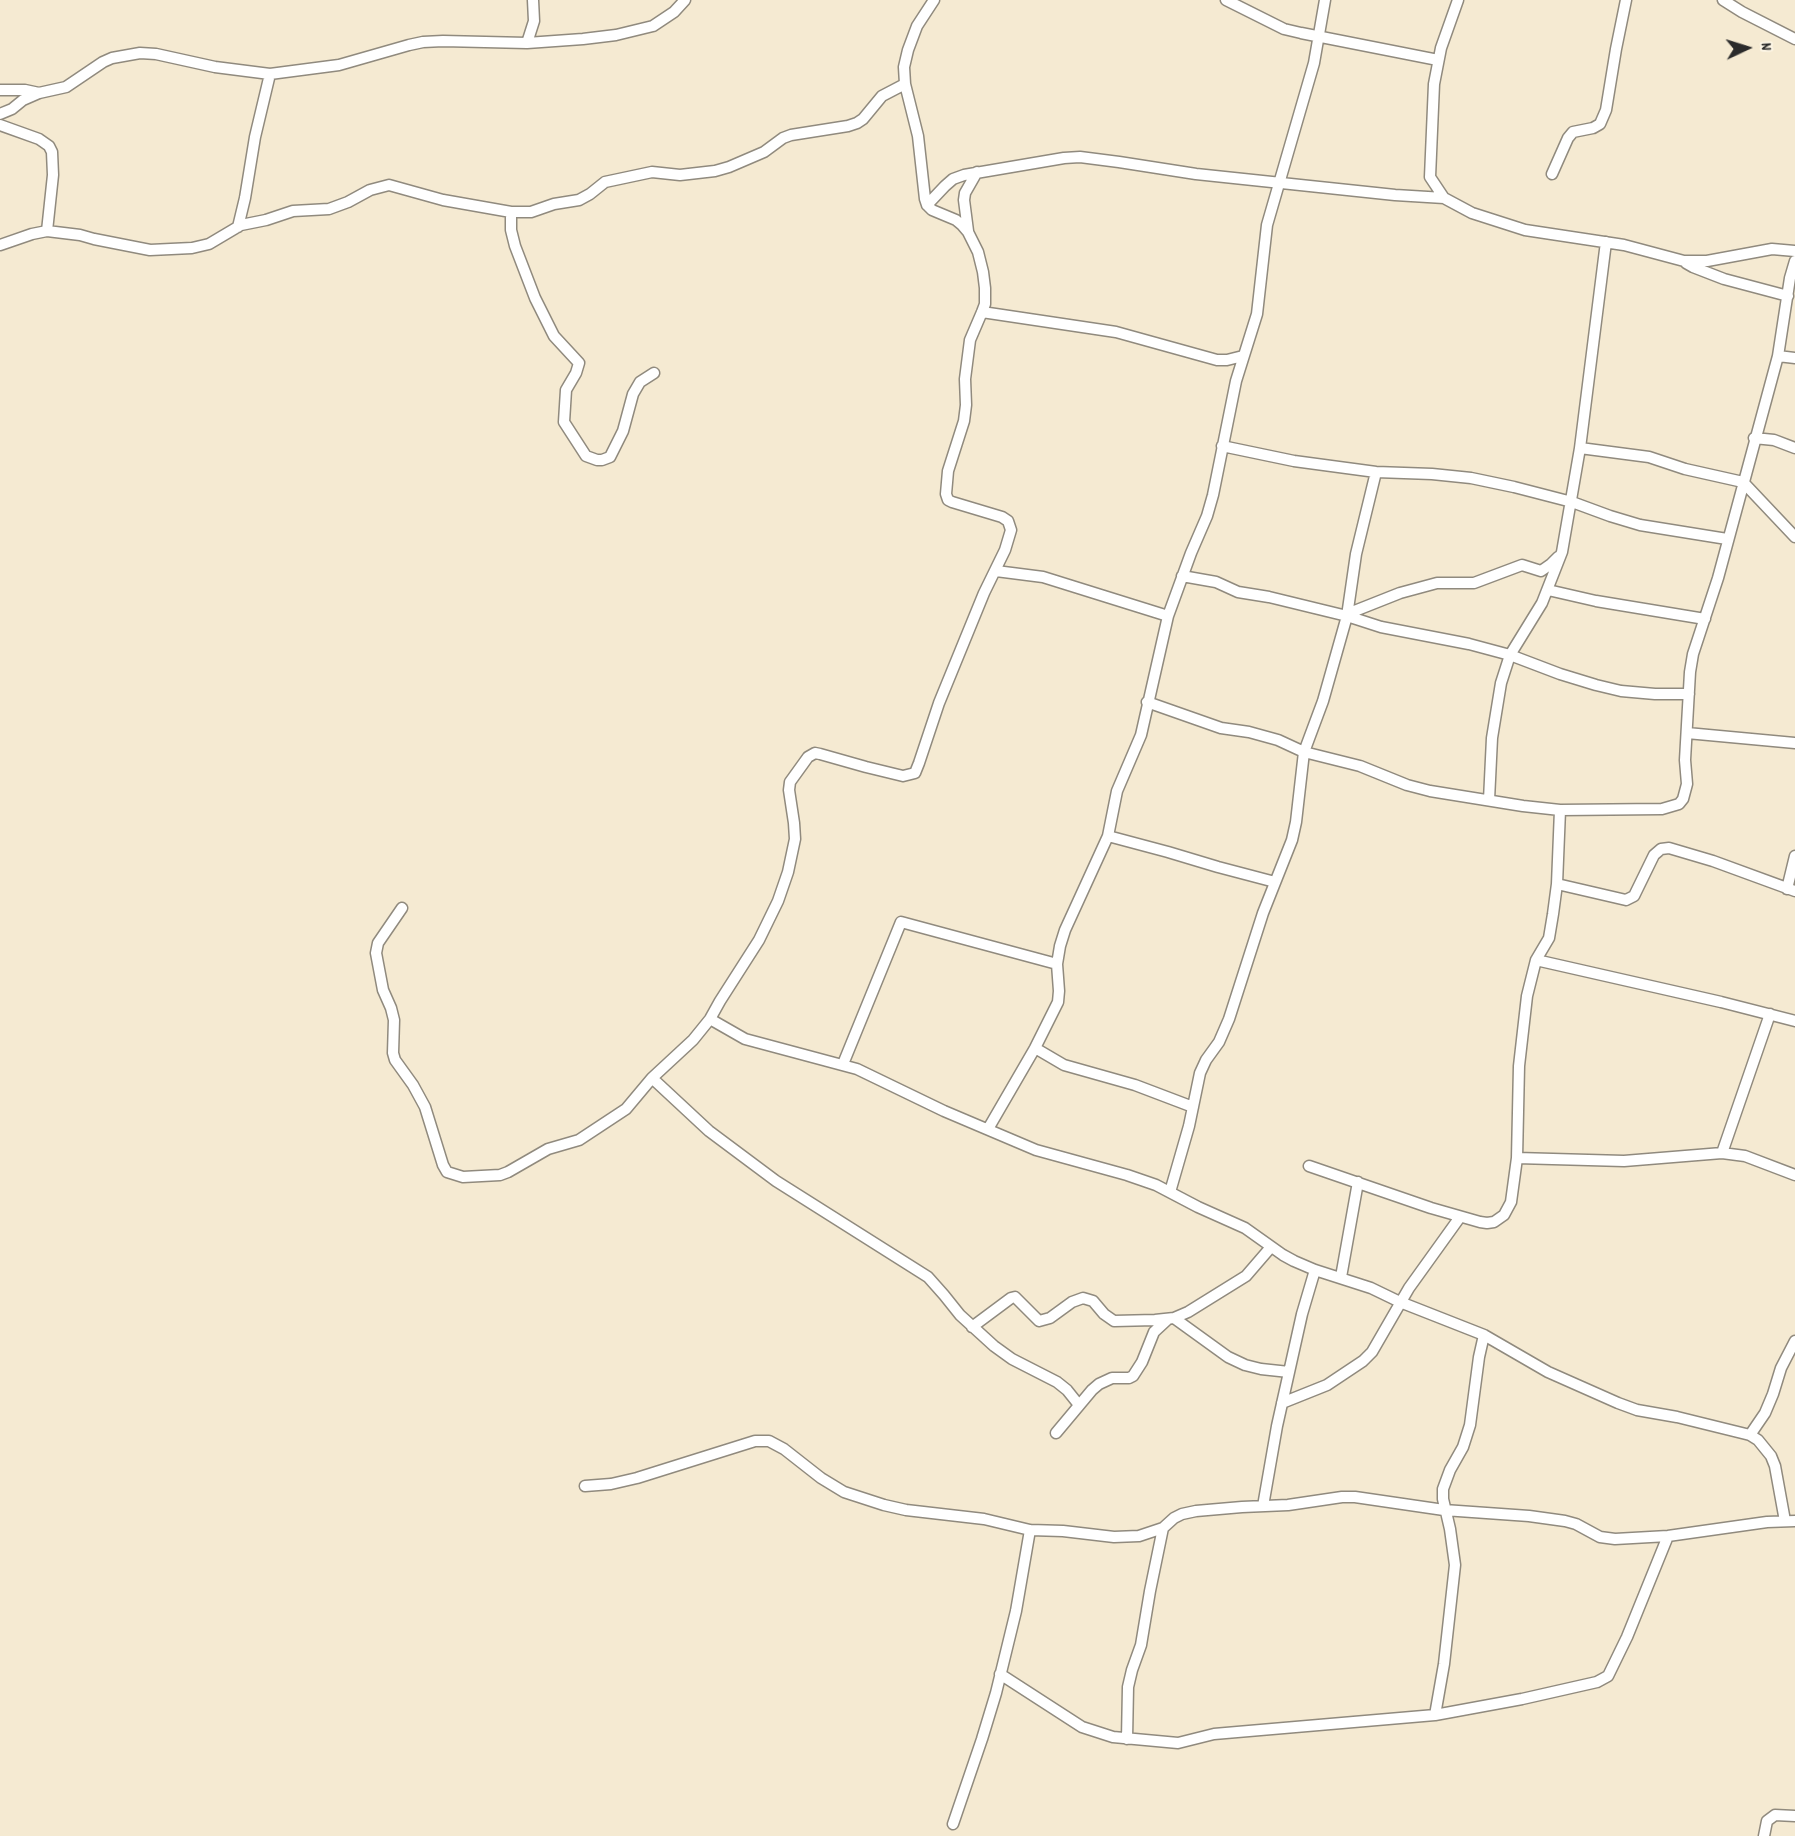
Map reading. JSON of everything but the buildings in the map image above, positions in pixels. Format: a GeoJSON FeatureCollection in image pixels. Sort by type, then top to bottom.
{"type":"FeatureCollection","features":[{"type":"Feature","properties":{"kind":"street"},"geometry":{"type":"LineString","coordinates":[[527,43],[534,21],[533,0]]}},
{"type":"Feature","properties":{"kind":"street"},"geometry":{"type":"LineString","coordinates":[[0,114],[39,93],[66,87],[112,58],[140,53],[156,54],[214,67],[270,74],[339,65],[423,42],[527,43],[616,35],[653,26],[669,16],[685,0]]}},
{"type":"Feature","properties":{"kind":"street"},"geometry":{"type":"LineString","coordinates":[[402,908],[376,947],[375,953],[383,990],[394,1020],[393,1053],[395,1060],[413,1084],[425,1107],[447,1172],[463,1177],[500,1175],[548,1149],[579,1140],[626,1109],[652,1078],[693,1040],[710,1019],[759,940],[778,901],[788,872],[795,840],[790,782],[808,757],[815,753],[903,776],[915,773],[939,703],[984,593],[1005,550],[1011,530],[1008,521],[1002,517],[948,500],[945,486],[962,433],[970,340],[985,304],[983,272],[978,252],[968,232],[956,220],[940,214],[927,205],[918,136],[905,84],[904,67],[908,50],[917,26],[934,0]]}},
{"type":"Feature","properties":{"kind":"street"},"geometry":{"type":"LineString","coordinates":[[1226,0],[1284,29],[1438,60]]}},
{"type":"Feature","properties":{"kind":"street"},"geometry":{"type":"LineString","coordinates":[[988,1129],[1035,1048],[1058,1002],[1057,964],[1060,946],[1065,930],[1108,836],[1117,791],[1141,735],[1168,616],[1207,516],[1243,356],[1257,314],[1267,225],[1272,202],[1280,183],[1314,63],[1325,0]]}},
{"type":"Feature","properties":{"kind":"street"},"geometry":{"type":"LineString","coordinates":[[1444,198],[1430,177],[1434,84],[1438,60],[1458,0]]}},
{"type":"Feature","properties":{"kind":"street"},"geometry":{"type":"LineString","coordinates":[[1552,174],[1573,132],[1593,128],[1600,124],[1606,110],[1626,0]]}},
{"type":"Feature","properties":{"kind":"street"},"geometry":{"type":"LineString","coordinates":[[1722,0],[1795,39]]}},
{"type":"Feature","properties":{"kind":"street"},"geometry":{"type":"LineString","coordinates":[[238,227],[270,74]]}},
{"type":"Feature","properties":{"kind":"street"},"geometry":{"type":"LineString","coordinates":[[0,245],[47,231],[80,235],[150,250],[170,250],[209,244],[238,227],[293,211],[330,209],[370,190],[389,185],[443,200],[510,212],[531,212],[554,204],[579,200],[605,182],[652,172],[694,174],[729,166],[764,152],[791,135],[857,123],[864,119],[882,96],[905,84]]}},
{"type":"Feature","properties":{"kind":"street"},"geometry":{"type":"LineString","coordinates":[[0,90],[25,90],[39,93]]}},
{"type":"Feature","properties":{"kind":"street"},"geometry":{"type":"LineString","coordinates":[[0,125],[39,139],[49,146],[52,152],[53,175],[47,231]]}},
{"type":"Feature","properties":{"kind":"street"},"geometry":{"type":"LineString","coordinates":[[927,205],[953,179],[978,172],[1080,157],[1196,174],[1444,198],[1472,213],[1525,230],[1606,242],[1684,261],[1707,261],[1772,249],[1795,252]]}},
{"type":"Feature","properties":{"kind":"street"},"geometry":{"type":"LineString","coordinates":[[968,232],[963,200],[978,172]]}},
{"type":"Feature","properties":{"kind":"street"},"geometry":{"type":"LineString","coordinates":[[510,212],[514,246],[535,298],[554,336],[579,363],[566,390],[564,422],[586,456],[597,460],[610,456],[623,431],[633,394],[640,382],[654,373]]}},
{"type":"Feature","properties":{"kind":"street"},"geometry":{"type":"LineString","coordinates":[[1488,801],[1492,738],[1501,683],[1510,655],[1548,590],[1562,552],[1580,448],[1606,242]]}},
{"type":"Feature","properties":{"kind":"street"},"geometry":{"type":"LineString","coordinates":[[1684,261],[1724,279],[1788,296]]}},
{"type":"Feature","properties":{"kind":"street"},"geometry":{"type":"LineString","coordinates":[[1147,702],[1221,728],[1249,732],[1278,740],[1304,752],[1360,766],[1407,785],[1430,791],[1560,810],[1662,809],[1679,804],[1683,799],[1687,784],[1685,760],[1693,654],[1718,578],[1778,356],[1795,261]]}},
{"type":"Feature","properties":{"kind":"street"},"geometry":{"type":"LineString","coordinates":[[982,312],[1116,332],[1217,360],[1243,356]]}},
{"type":"Feature","properties":{"kind":"street"},"geometry":{"type":"LineString","coordinates":[[1778,356],[1795,358]]}},
{"type":"Feature","properties":{"kind":"street"},"geometry":{"type":"LineString","coordinates":[[1754,438],[1774,440],[1795,448]]}},
{"type":"Feature","properties":{"kind":"street"},"geometry":{"type":"LineString","coordinates":[[1222,446],[1294,461],[1376,472],[1471,478],[1572,502],[1640,525],[1727,538]]}},
{"type":"Feature","properties":{"kind":"street"},"geometry":{"type":"LineString","coordinates":[[1580,448],[1648,457],[1685,469],[1743,482],[1795,537]]}},
{"type":"Feature","properties":{"kind":"street"},"geometry":{"type":"LineString","coordinates":[[1170,1192],[1200,1072],[1219,1042],[1229,1019],[1263,913],[1292,840],[1304,752],[1323,701],[1347,615],[1356,554],[1376,472]]}},
{"type":"Feature","properties":{"kind":"street"},"geometry":{"type":"LineString","coordinates":[[1347,615],[1400,593],[1437,583],[1474,583],[1522,565],[1541,571],[1562,552]]}},
{"type":"Feature","properties":{"kind":"street"},"geometry":{"type":"LineString","coordinates":[[996,571],[1049,579],[1168,616]]}},
{"type":"Feature","properties":{"kind":"street"},"geometry":{"type":"LineString","coordinates":[[1182,576],[1216,582],[1238,592],[1347,615],[1381,627],[1469,644],[1621,691],[1689,694]]}},
{"type":"Feature","properties":{"kind":"street"},"geometry":{"type":"LineString","coordinates":[[1548,590],[1596,601],[1705,619]]}},
{"type":"Feature","properties":{"kind":"street"},"geometry":{"type":"LineString","coordinates":[[1688,733],[1795,743]]}},
{"type":"Feature","properties":{"kind":"street"},"geometry":{"type":"LineString","coordinates":[[1309,1166],[1460,1217],[1486,1223],[1494,1222],[1504,1215],[1511,1202],[1517,1158],[1519,1066],[1527,996],[1536,960],[1551,929],[1557,884],[1560,810]]}},
{"type":"Feature","properties":{"kind":"street"},"geometry":{"type":"LineString","coordinates":[[1108,836],[1275,882]]}},
{"type":"Feature","properties":{"kind":"street"},"geometry":{"type":"LineString","coordinates":[[1557,884],[1626,900],[1634,896],[1654,855],[1661,849],[1669,848],[1713,861],[1791,890],[1795,856]]}},
{"type":"Feature","properties":{"kind":"street"},"geometry":{"type":"LineString","coordinates":[[843,1064],[902,922],[1057,964]]}},
{"type":"Feature","properties":{"kind":"street"},"geometry":{"type":"LineString","coordinates":[[1536,960],[1795,1021]]}},
{"type":"Feature","properties":{"kind":"street"},"geometry":{"type":"LineString","coordinates":[[1722,1154],[1770,1014]]}},
{"type":"Feature","properties":{"kind":"street"},"geometry":{"type":"LineString","coordinates":[[585,1486],[628,1480],[755,1441],[770,1441],[821,1478],[844,1492],[861,1498],[906,1510],[984,1519],[1030,1530],[1129,1538],[1163,1528],[1174,1518],[1196,1511],[1288,1506],[1342,1497],[1444,1510],[1565,1521],[1576,1524],[1600,1537],[1614,1539],[1668,1536],[1790,1521],[1771,1456],[1758,1440],[1750,1435],[1677,1417],[1637,1410],[1618,1403],[1548,1372],[1484,1335],[1371,1288],[1294,1262],[1245,1228],[1170,1192],[1127,1175],[1036,1150],[944,1111],[876,1077],[843,1064],[780,1050],[745,1039],[710,1019]]}},
{"type":"Feature","properties":{"kind":"street"},"geometry":{"type":"LineString","coordinates":[[1035,1048],[1064,1065],[1135,1085],[1193,1107]]}},
{"type":"Feature","properties":{"kind":"street"},"geometry":{"type":"LineString","coordinates":[[652,1078],[709,1131],[776,1181],[928,1277],[972,1327],[1012,1359],[1057,1382],[1079,1405]]}},
{"type":"Feature","properties":{"kind":"street"},"geometry":{"type":"LineString","coordinates":[[1517,1158],[1624,1161],[1722,1154],[1745,1156],[1795,1175]]}},
{"type":"Feature","properties":{"kind":"street"},"geometry":{"type":"LineString","coordinates":[[1341,1277],[1358,1182]]}},
{"type":"Feature","properties":{"kind":"street"},"geometry":{"type":"LineString","coordinates":[[1282,1402],[1327,1385],[1363,1361],[1378,1343],[1400,1302],[1460,1217]]}},
{"type":"Feature","properties":{"kind":"street"},"geometry":{"type":"LineString","coordinates":[[1056,1433],[1092,1390],[1112,1378],[1133,1376],[1142,1362],[1154,1332],[1171,1319],[1188,1312],[1246,1276],[1272,1248]]}},
{"type":"Feature","properties":{"kind":"street"},"geometry":{"type":"LineString","coordinates":[[1263,1506],[1282,1402],[1302,1314],[1315,1270]]}},
{"type":"Feature","properties":{"kind":"street"},"geometry":{"type":"LineString","coordinates":[[972,1327],[1011,1298],[1015,1297],[1040,1321],[1050,1318],[1072,1302],[1083,1298],[1093,1301],[1104,1314],[1114,1321],[1171,1319],[1228,1358],[1245,1365],[1289,1372]]}},
{"type":"Feature","properties":{"kind":"street"},"geometry":{"type":"LineString","coordinates":[[1435,1715],[1444,1664],[1455,1565],[1450,1529],[1444,1510],[1445,1483],[1463,1447],[1470,1425],[1484,1335]]}},
{"type":"Feature","properties":{"kind":"street"},"geometry":{"type":"LineString","coordinates":[[1750,1435],[1765,1413],[1781,1368],[1795,1341]]}},
{"type":"Feature","properties":{"kind":"street"},"geometry":{"type":"LineString","coordinates":[[1127,1739],[1128,1687],[1142,1645],[1163,1528]]}},
{"type":"Feature","properties":{"kind":"street"},"geometry":{"type":"LineString","coordinates":[[953,1824],[982,1739],[1000,1674],[1016,1611],[1030,1530]]}},
{"type":"Feature","properties":{"kind":"street"},"geometry":{"type":"LineString","coordinates":[[1000,1674],[1082,1727],[1103,1735],[1127,1739],[1184,1742],[1214,1734],[1435,1715],[1545,1695],[1597,1682],[1608,1676],[1628,1637],[1668,1536]]}},
{"type":"Feature","properties":{"kind":"street"},"geometry":{"type":"LineString","coordinates":[[1764,1836],[1767,1821],[1775,1815],[1795,1816]]}}]}
